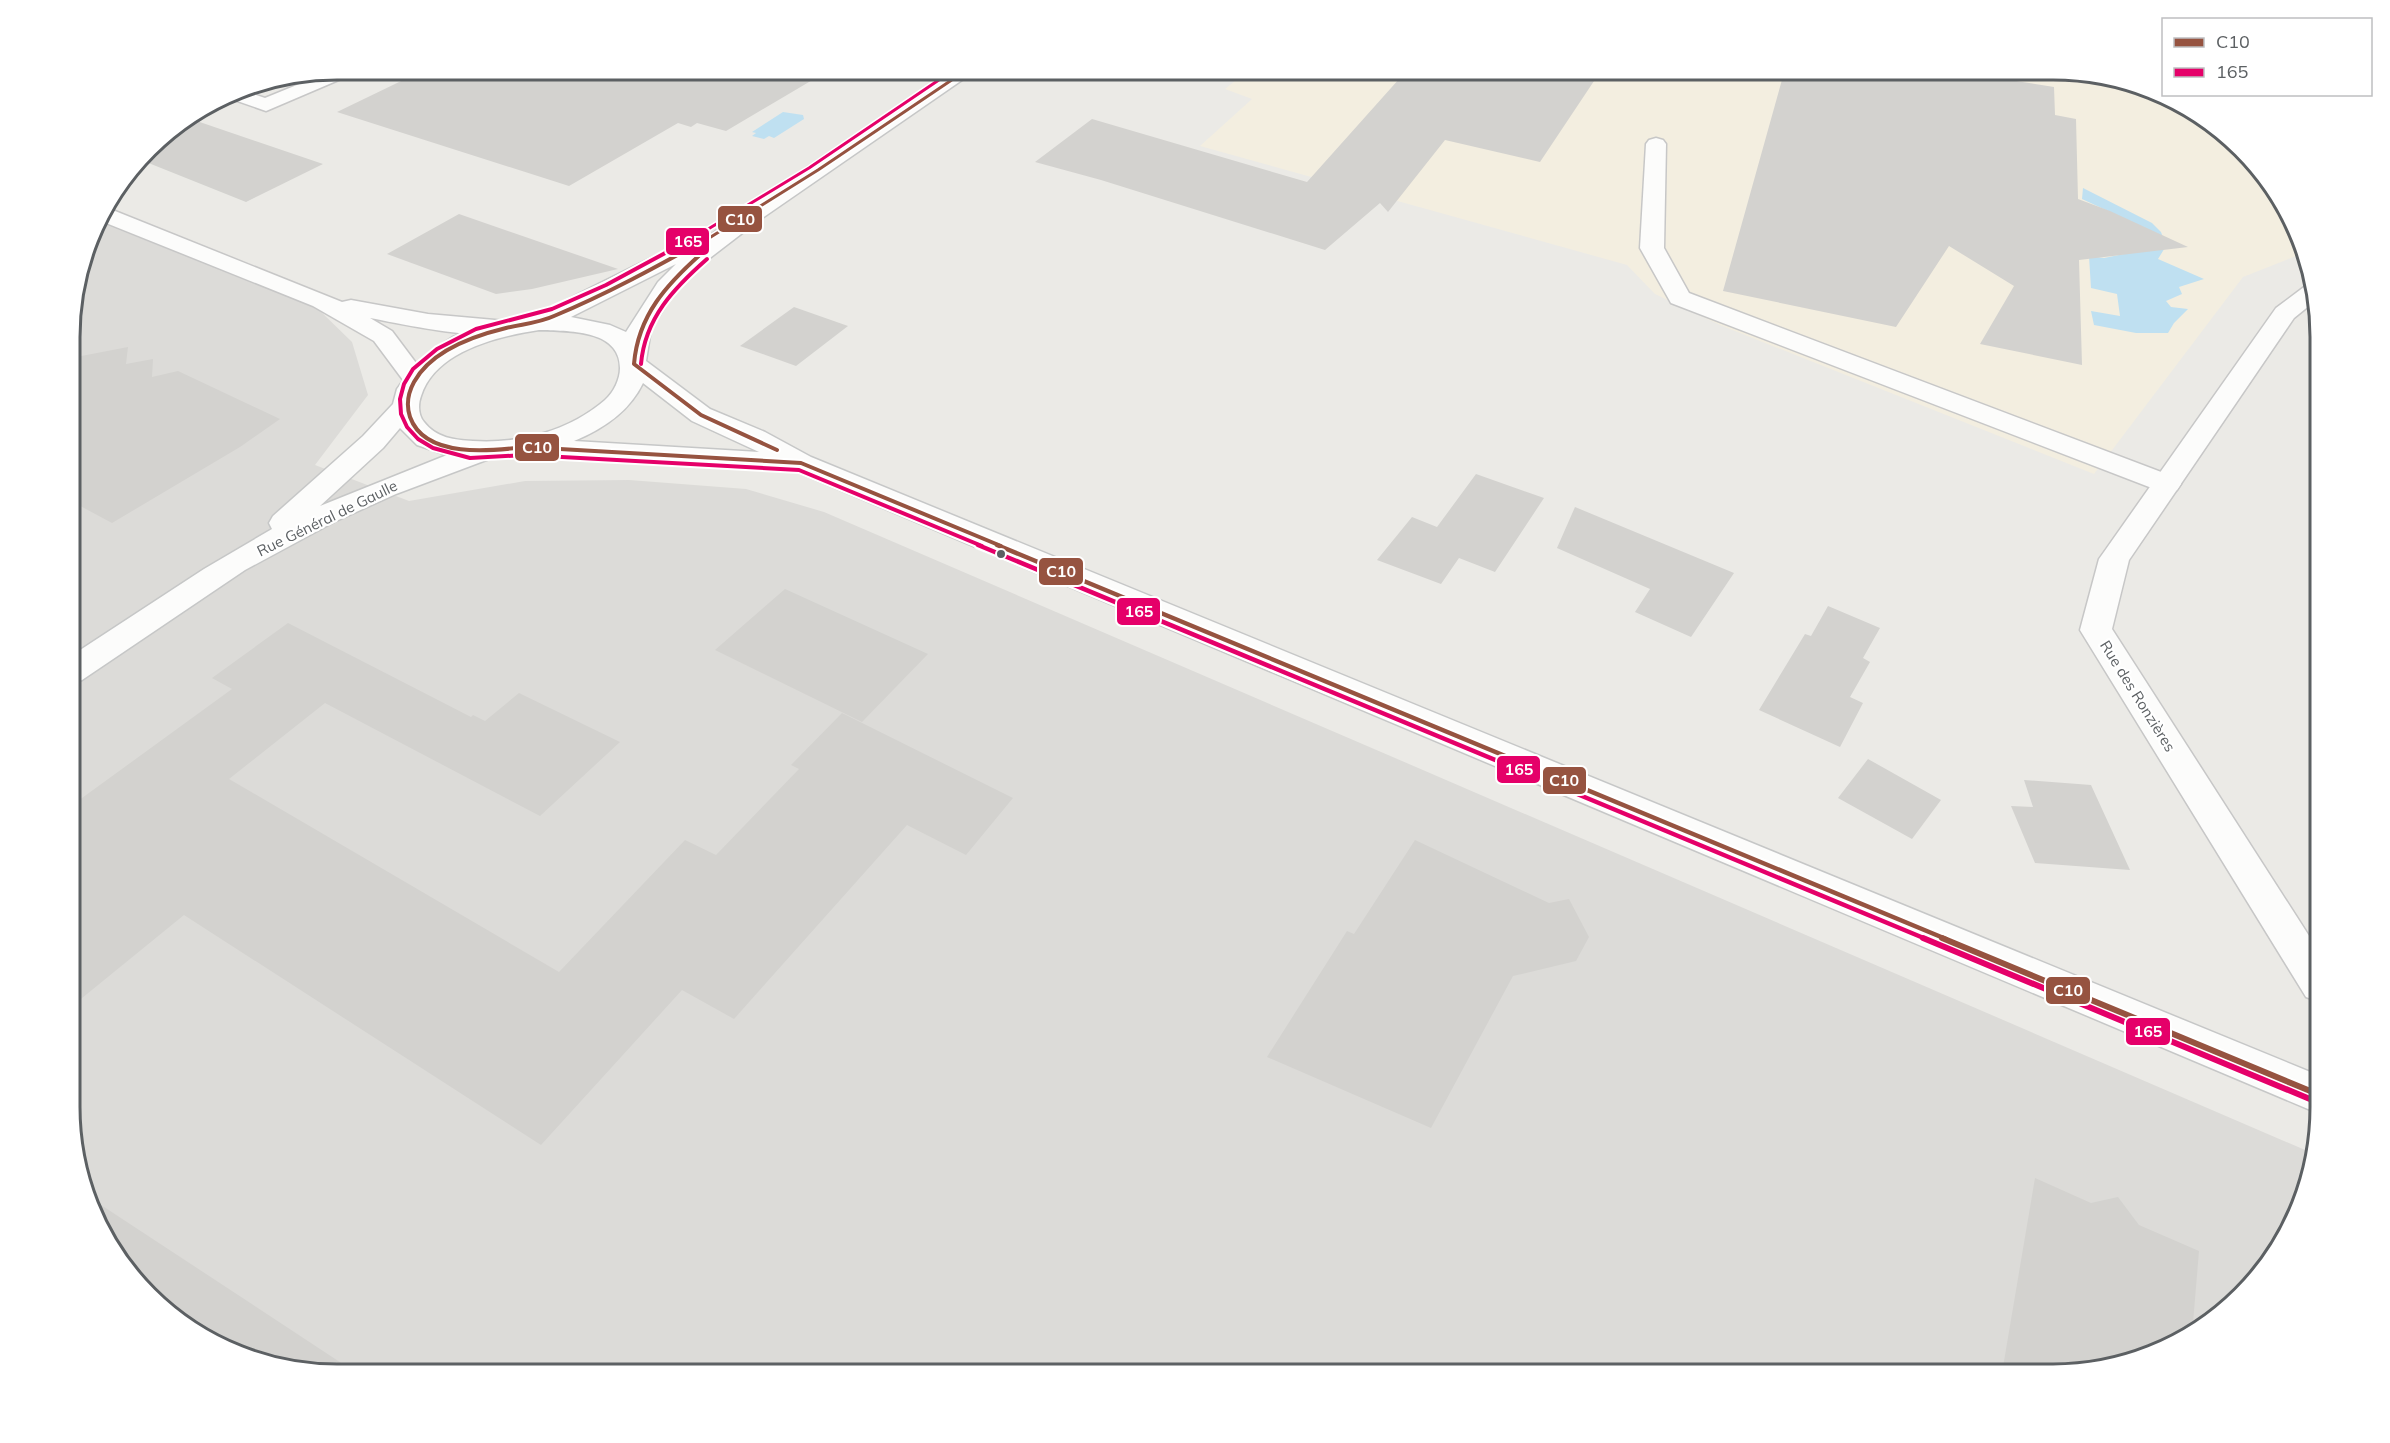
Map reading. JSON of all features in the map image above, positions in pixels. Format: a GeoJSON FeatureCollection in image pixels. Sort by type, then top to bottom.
{"type":"FeatureCollection","features":[{"type":"Feature","properties":{"kind":"main road"},"geometry":{"type":"LineString","coordinates":[[243,97],[266,105],[323,80]]}},
{"type":"Feature","properties":{"kind":"main road"},"geometry":{"type":"LineString","coordinates":[[952,80],[750,216],[699,256],[666,287],[639,329],[634,361],[631,383],[617,403],[601,416],[561,437],[525,447],[486,452],[454,448],[427,439],[411,424],[405,407],[407,393],[415,379],[431,363],[452,348],[478,336],[539,322],[572,323],[601,329],[622,341],[634,361],[701,415],[755,438],[801,463],[1256,650],[2310,1091]]}},
{"type":"Feature","properties":{"kind":"main road"},"geometry":{"type":"LineString","coordinates":[[1656,144],[1652,248],[1680,298],[2167,484]]}},
{"type":"Feature","properties":{"kind":"main road"},"geometry":{"type":"LineString","coordinates":[[110,216],[322,301],[383,336],[415,379]]}},
{"type":"Feature","properties":{"kind":"main road"},"geometry":{"type":"LineString","coordinates":[[539,322],[597,296],[750,216]]}},
{"type":"Feature","properties":{"kind":"main road","name":"Rue des Ronzières"},"geometry":{"type":"LineString","coordinates":[[2307,296],[2285,313],[2114,559],[2096,630],[2310,968]]}},
{"type":"Feature","properties":{"kind":"main road"},"geometry":{"type":"LineString","coordinates":[[322,301],[408,319],[462,326],[506,328]]}},
{"type":"Feature","properties":{"kind":"main road","name":"Rue Général de Gaulle"},"geometry":{"type":"LineString","coordinates":[[236,562],[329,483],[373,442],[405,407]]}},
{"type":"Feature","properties":{"kind":"main road"},"geometry":{"type":"LineString","coordinates":[[525,447],[801,463]]}},
{"type":"Feature","properties":{"kind":"main road","name":"Rue Général de Gaulle"},"geometry":{"type":"LineString","coordinates":[[80,666],[236,562],[336,509],[421,473],[486,452]]}},
{"type":"Feature","properties":{"kind":"shaded area"},"geometry":{"type":"Polygon","coordinates":[[[1236,80],[2070,80],[2104,84],[2136,93],[2167,106],[2196,123],[2223,143],[2247,167],[2267,194],[2284,223],[2297,255],[2243,277],[2094,474],[1720,325],[1655,294],[1627,265],[1200,146],[1252,99],[1225,89],[1236,80]]]}},
{"type":"Feature","properties":{"kind":"shaded area"},"geometry":{"type":"Polygon","coordinates":[[[105,225],[315,306],[352,342],[368,395],[315,465],[409,501],[525,481],[629,480],[746,489],[824,512],[2307,1151],[2297,1189],[2284,1220],[2267,1249],[2247,1276],[2223,1300],[2182,1329],[2152,1344],[2120,1355],[2104,1359],[2054,1364],[336,1364],[286,1359],[238,1344],[208,1329],[167,1300],[133,1263],[106,1220],[88,1173],[80,1123],[80,320],[88,270],[105,225]]]}},
{"type":"Feature","properties":{"kind":"water"},"geometry":{"type":"Polygon","coordinates":[[[783,112],[803,115],[804,119],[774,138],[769,136],[764,139],[752,136],[756,133],[752,132],[783,112]]]}},
{"type":"Feature","properties":{"kind":"water"},"geometry":{"type":"Polygon","coordinates":[[[2083,188],[2152,223],[2161,232],[2166,246],[2158,259],[2204,279],[2179,287],[2182,294],[2166,301],[2171,307],[2188,309],[2168,333],[2136,333],[2094,325],[2091,311],[2120,316],[2117,294],[2091,288],[2089,256],[2104,258],[2139,251],[2134,223],[2082,199],[2083,188]]]}},
{"type":"Feature","properties":{"kind":"building"},"geometry":{"type":"Polygon","coordinates":[[[403,80],[812,80],[726,131],[697,123],[691,127],[678,123],[569,186],[337,112],[403,80]]]}},
{"type":"Feature","properties":{"kind":"building"},"geometry":{"type":"Polygon","coordinates":[[[1398,80],[1595,80],[1540,162],[1445,140],[1388,212],[1380,203],[1325,250],[1101,180],[1035,162],[1092,119],[1307,182],[1398,80]]]}},
{"type":"Feature","properties":{"kind":"building"},"geometry":{"type":"Polygon","coordinates":[[[1782,80],[2010,80],[2054,87],[2055,115],[2076,119],[2078,199],[2188,247],[2079,260],[2082,365],[1980,344],[2014,286],[1949,246],[1896,327],[1723,291],[1782,80]]]}},
{"type":"Feature","properties":{"kind":"building"},"geometry":{"type":"Polygon","coordinates":[[[197,121],[323,164],[246,202],[147,163],[167,143],[197,121]]]}},
{"type":"Feature","properties":{"kind":"building"},"geometry":{"type":"Polygon","coordinates":[[[459,214],[618,269],[532,289],[496,294],[387,254],[459,214]]]}},
{"type":"Feature","properties":{"kind":"building"},"geometry":{"type":"Polygon","coordinates":[[[794,307],[848,326],[796,366],[740,346],[794,307]]]}},
{"type":"Feature","properties":{"kind":"building"},"geometry":{"type":"Polygon","coordinates":[[[128,347],[126,364],[153,359],[152,377],[178,371],[280,419],[240,447],[112,523],[80,506],[80,356],[128,347]]]}},
{"type":"Feature","properties":{"kind":"building"},"geometry":{"type":"Polygon","coordinates":[[[1476,474],[1544,498],[1495,572],[1459,558],[1441,584],[1377,560],[1412,517],[1437,527],[1476,474]]]}},
{"type":"Feature","properties":{"kind":"building"},"geometry":{"type":"Polygon","coordinates":[[[1575,507],[1734,573],[1691,637],[1635,612],[1650,589],[1557,548],[1575,507]]]}},
{"type":"Feature","properties":{"kind":"building"},"geometry":{"type":"Polygon","coordinates":[[[785,589],[928,654],[862,722],[715,650],[785,589]]]}},
{"type":"Feature","properties":{"kind":"building"},"geometry":{"type":"Polygon","coordinates":[[[1828,606],[1880,628],[1863,658],[1870,662],[1850,697],[1863,703],[1840,747],[1759,710],[1805,634],[1811,636],[1828,606]]]}},
{"type":"Feature","properties":{"kind":"building"},"geometry":{"type":"Polygon","coordinates":[[[288,623],[471,717],[473,715],[485,721],[519,693],[620,742],[540,816],[325,703],[229,779],[559,972],[685,840],[716,855],[799,769],[791,765],[842,713],[1013,798],[966,855],[907,825],[734,1019],[682,990],[541,1145],[184,915],[80,1000],[80,799],[232,689],[212,678],[288,623]]]}},
{"type":"Feature","properties":{"kind":"building"},"geometry":{"type":"Polygon","coordinates":[[[1868,759],[1941,800],[1912,839],[1838,798],[1868,759]]]}},
{"type":"Feature","properties":{"kind":"building"},"geometry":{"type":"Polygon","coordinates":[[[2024,780],[2091,785],[2130,870],[2035,863],[2011,806],[2033,807],[2024,780]]]}},
{"type":"Feature","properties":{"kind":"building"},"geometry":{"type":"Polygon","coordinates":[[[1415,840],[1549,903],[1569,899],[1589,937],[1576,961],[1513,976],[1431,1128],[1267,1057],[1347,931],[1354,934],[1415,840]]]}},
{"type":"Feature","properties":{"kind":"building"},"geometry":{"type":"Polygon","coordinates":[[[2035,1178],[2091,1203],[2118,1197],[2139,1225],[2199,1251],[2193,1322],[2182,1329],[2152,1344],[2104,1359],[2054,1364],[2004,1364],[2035,1178]]]}},
{"type":"Feature","properties":{"kind":"building"},"geometry":{"type":"Polygon","coordinates":[[[98,1203],[343,1364],[286,1359],[270,1355],[238,1344],[194,1320],[167,1300],[143,1276],[114,1235],[98,1203]]]}},
{"type":"Feature","properties":{"kind":"transit line","name":"165"},"geometry":{"type":"LineString","coordinates":[[939,80],[809,168],[658,258],[552,309],[476,329],[456,337],[437,349],[413,369],[404,384],[400,399],[401,414],[407,427],[418,439],[433,448],[452,455],[470,458],[525,455],[799,470],[2310,1099]]}},
{"type":"Feature","properties":{"kind":"transit line","name":"C10"},"geometry":{"type":"LineString","coordinates":[[952,80],[768,203],[664,263],[555,316],[489,333],[463,342],[439,356],[424,368],[414,381],[409,395],[408,408],[411,420],[420,432],[434,441],[452,448],[470,451],[525,447],[801,463],[2310,1091]]}},
{"type":"Feature","properties":{"kind":"transit line","name":"C10"},"geometry":{"type":"LineString","coordinates":[[702,253],[666,288],[646,316],[635,347],[634,364],[701,415],[777,450]]}},
{"type":"Feature","properties":{"kind":"transit line","name":"165"},"geometry":{"type":"LineString","coordinates":[[641,364],[647,333],[662,305],[672,292],[707,259]]}}]}
